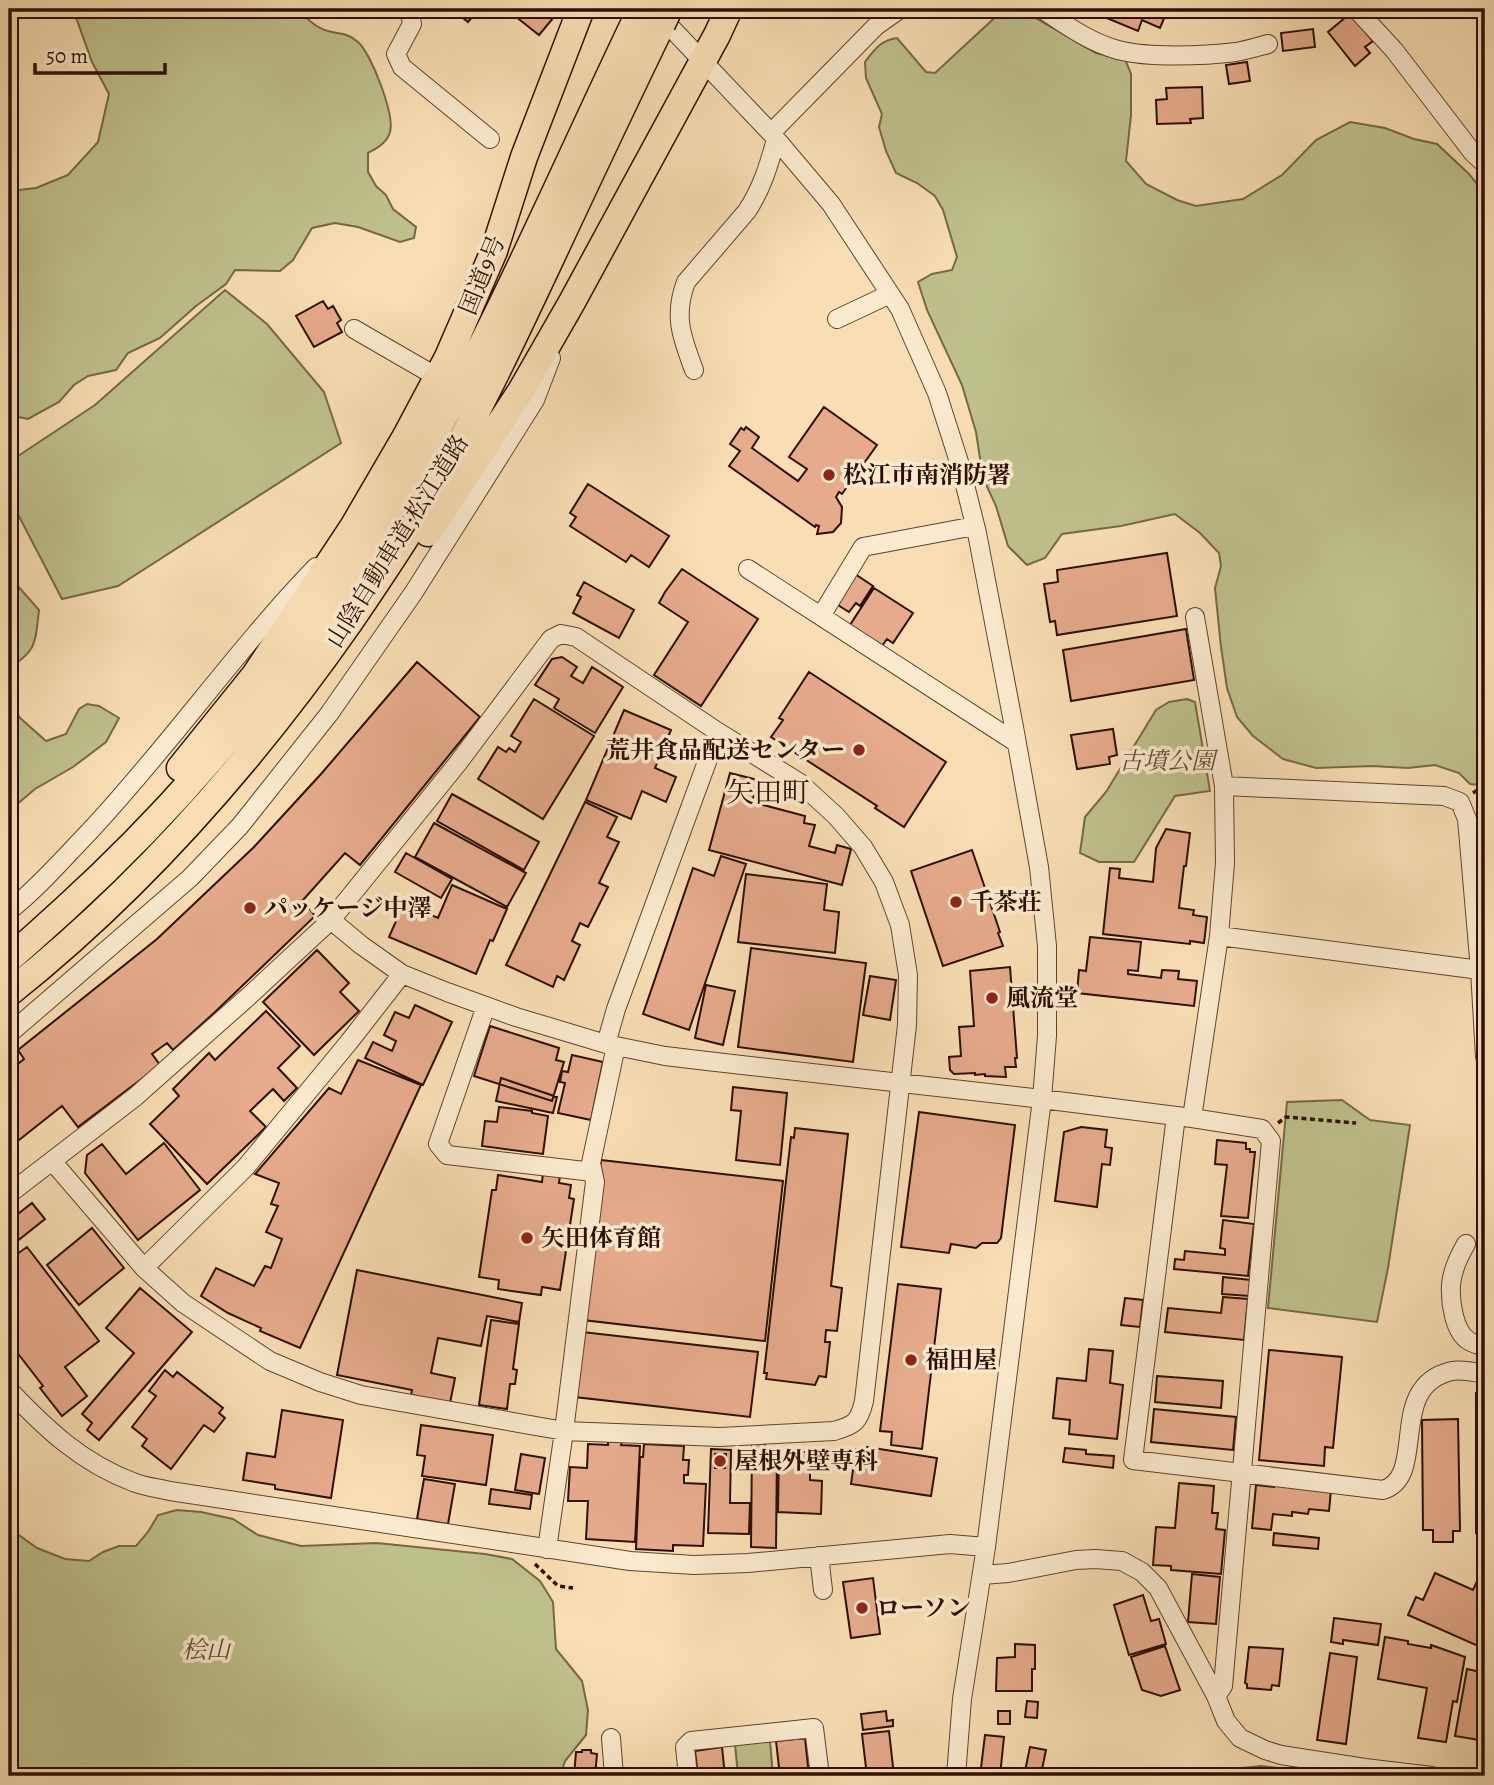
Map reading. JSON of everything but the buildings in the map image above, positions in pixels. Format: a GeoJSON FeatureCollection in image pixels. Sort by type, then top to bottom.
{"type":"FeatureCollection","features":[{"type":"Feature","properties":{"kind":"highway","name":"国道9号"},"geometry":{"type":"LineString","coordinates":[[13,956],[132,826],[255,675],[353,527],[406,436],[468,313],[494,251],[524,157],[581,9]]}},
{"type":"Feature","properties":{"kind":"highway","name":"山陰自動車道;松江道路"},"geometry":{"type":"LineString","coordinates":[[13,956],[155,822],[225,743],[292,660],[352,572],[405,487],[454,399],[641,9]]}},
{"type":"Feature","properties":{"kind":"highway","name":"山陰自動車道;松江道路"},"geometry":{"type":"LineString","coordinates":[[9,992],[104,909],[174,841],[247,757],[312,676],[375,585],[429,500],[478,410],[670,9]]}},
{"type":"Feature","properties":{"kind":"highway"},"geometry":{"type":"LineString","coordinates":[[174,841],[241,779],[330,674],[466,477],[521,391],[572,302],[729,9]]}},
{"type":"Feature","properties":{"kind":"street"},"geometry":{"type":"LineString","coordinates":[[653,9],[773,136],[831,204],[900,309],[937,393],[960,465],[975,526],[1039,867],[1048,946],[1047,1036],[1042,1099],[986,1546],[962,1699],[956,1776]]}},
{"type":"Feature","properties":{"kind":"street"},"geometry":{"type":"LineString","coordinates":[[694,370],[680,330],[678,306],[686,282],[754,199],[769,166],[773,136],[876,26],[900,9]]}},
{"type":"Feature","properties":{"kind":"street"},"geometry":{"type":"LineString","coordinates":[[1042,9],[1089,39],[1117,50],[1146,55],[1237,52],[1268,44]]}},
{"type":"Feature","properties":{"kind":"street"},"geometry":{"type":"LineString","coordinates":[[1356,9],[1394,50],[1466,144],[1485,164]]}},
{"type":"Feature","properties":{"kind":"street"},"geometry":{"type":"LineString","coordinates":[[409,10],[412,24],[396,54],[402,67],[490,139]]}},
{"type":"Feature","properties":{"kind":"street"},"geometry":{"type":"LineString","coordinates":[[837,319],[890,294]]}},
{"type":"Feature","properties":{"kind":"street"},"geometry":{"type":"LineString","coordinates":[[9,1034],[190,878],[240,826],[329,714],[414,592],[535,400],[572,302]]}},
{"type":"Feature","properties":{"kind":"street"},"geometry":{"type":"LineString","coordinates":[[354,329],[437,377]]}},
{"type":"Feature","properties":{"kind":"street"},"geometry":{"type":"LineString","coordinates":[[821,616],[863,547],[975,526]]}},
{"type":"Feature","properties":{"kind":"street"},"geometry":{"type":"LineString","coordinates":[[9,911],[30,895],[109,811],[283,601],[353,527]]}},
{"type":"Feature","properties":{"kind":"street"},"geometry":{"type":"LineString","coordinates":[[748,569],[1017,743]]}},
{"type":"Feature","properties":{"kind":"street"},"geometry":{"type":"LineString","coordinates":[[1195,617],[1224,786],[1225,863],[1219,936],[1184,1117],[1133,1460],[1383,1490],[1390,1488],[1398,1480],[1404,1467],[1415,1403],[1422,1388],[1437,1377],[1454,1371],[1485,1374]]}},
{"type":"Feature","properties":{"kind":"street"},"geometry":{"type":"LineString","coordinates":[[9,1194],[135,1097],[331,920],[458,763],[555,636],[568,634],[576,637],[800,783],[836,816],[863,847],[884,881],[900,925],[908,975],[907,1025],[864,1401],[860,1418],[849,1426],[834,1431],[720,1437],[564,1431],[361,1395],[320,1382],[270,1361],[183,1303],[144,1268],[52,1161]]}},
{"type":"Feature","properties":{"kind":"street"},"geometry":{"type":"LineString","coordinates":[[547,1549],[595,1182],[591,1163],[616,1009],[718,732]]}},
{"type":"Feature","properties":{"kind":"street"},"geometry":{"type":"LineString","coordinates":[[1224,786],[1444,796],[1460,802],[1467,819],[1485,1057]]}},
{"type":"Feature","properties":{"kind":"street"},"geometry":{"type":"LineString","coordinates":[[331,920],[361,946],[402,974],[516,1017],[611,1045],[665,1056],[1042,1099],[1262,1129],[1271,1141],[1223,1686],[1216,1696]]}},
{"type":"Feature","properties":{"kind":"street"},"geometry":{"type":"LineString","coordinates":[[1219,936],[1480,970]]}},
{"type":"Feature","properties":{"kind":"street"},"geometry":{"type":"LineString","coordinates":[[144,1268],[245,1168],[402,974]]}},
{"type":"Feature","properties":{"kind":"street"},"geometry":{"type":"LineString","coordinates":[[486,1006],[438,1144],[447,1155],[593,1172]]}},
{"type":"Feature","properties":{"kind":"street"},"geometry":{"type":"LineString","coordinates":[[1466,1244],[1454,1270],[1451,1285],[1454,1313],[1462,1334],[1468,1341],[1485,1347]]}},
{"type":"Feature","properties":{"kind":"street"},"geometry":{"type":"LineString","coordinates":[[9,1390],[41,1424],[73,1450],[111,1473],[136,1483],[170,1491],[631,1561],[694,1565],[748,1563],[950,1544],[986,1546]]}},
{"type":"Feature","properties":{"kind":"street"},"geometry":{"type":"LineString","coordinates":[[819,1556],[823,1590]]}},
{"type":"Feature","properties":{"kind":"street"},"geometry":{"type":"LineString","coordinates":[[982,1575],[1008,1573],[1076,1560],[1122,1561],[1142,1572],[1158,1588],[1216,1696],[1226,1721],[1240,1738],[1281,1755],[1432,1776]]}},
{"type":"Feature","properties":{"kind":"street"},"geometry":{"type":"LineString","coordinates":[[688,1776],[685,1747],[691,1741],[814,1728],[820,1776]]}},
{"type":"Feature","properties":{"kind":"street"},"geometry":{"type":"LineString","coordinates":[[611,1738],[614,1776]]}},
{"type":"Feature","properties":{"kind":"path"},"geometry":{"type":"LineString","coordinates":[[1286,1118],[1356,1123]]}},
{"type":"Feature","properties":{"kind":"path"},"geometry":{"type":"LineString","coordinates":[[528,1547],[527,1556],[558,1586],[573,1588]]}},
{"type":"Feature","properties":{"kind":"green space"},"geometry":{"type":"Polygon","coordinates":[[[73,9],[298,9],[320,28],[354,39],[363,48],[375,71],[386,99],[391,124],[387,139],[368,153],[368,172],[393,209],[416,227],[414,238],[400,242],[358,227],[335,223],[312,228],[293,260],[280,271],[235,270],[226,284],[160,338],[128,353],[116,370],[88,376],[74,385],[59,402],[28,419],[9,415],[9,186],[19,190],[36,188],[68,175],[98,142],[109,94],[92,62],[73,9]]]}},
{"type":"Feature","properties":{"kind":"green space"},"geometry":{"type":"Polygon","coordinates":[[[1020,9],[1096,53],[1125,59],[1131,74],[1131,115],[1126,161],[1146,184],[1177,200],[1196,206],[1243,199],[1282,175],[1316,140],[1350,122],[1385,128],[1437,144],[1469,174],[1485,194],[1485,781],[1479,785],[1470,784],[1459,773],[1435,765],[1408,768],[1316,768],[1283,759],[1253,736],[1237,717],[1227,688],[1215,588],[1221,566],[1219,553],[1200,533],[1175,514],[1121,526],[1062,534],[1045,558],[1027,565],[1008,546],[996,506],[983,478],[976,432],[962,385],[927,310],[918,282],[932,274],[952,270],[957,257],[943,210],[935,196],[896,173],[879,127],[882,114],[866,78],[865,62],[882,43],[897,38],[926,72],[935,73],[1001,12],[1020,9]]]}},
{"type":"Feature","properties":{"kind":"green space"},"geometry":{"type":"Polygon","coordinates":[[[225,290],[267,324],[324,392],[341,443],[118,586],[62,599],[9,497],[9,462],[95,405],[225,290]]]}},
{"type":"Feature","properties":{"kind":"green space"},"geometry":{"type":"Polygon","coordinates":[[[9,576],[39,610],[37,630],[30,650],[9,668],[9,576]]]}},
{"type":"Feature","properties":{"kind":"green space"},"geometry":{"type":"Polygon","coordinates":[[[9,686],[19,717],[46,741],[66,734],[79,709],[87,704],[99,706],[119,718],[106,742],[73,767],[35,789],[9,811],[9,686]]]}},
{"type":"Feature","properties":{"kind":"green space","name":"古墳公園"},"geometry":{"type":"Polygon","coordinates":[[[1187,699],[1195,702],[1210,791],[1175,796],[1134,862],[1099,862],[1080,853],[1085,817],[1106,792],[1156,710],[1169,702],[1187,699]]]}},
{"type":"Feature","properties":{"kind":"green space"},"geometry":{"type":"Polygon","coordinates":[[[1342,1100],[1370,1120],[1410,1125],[1377,1322],[1268,1308],[1287,1102],[1342,1100]]]}},
{"type":"Feature","properties":{"kind":"green space","name":"桧山"},"geometry":{"type":"Polygon","coordinates":[[[177,1510],[233,1519],[258,1535],[301,1546],[377,1543],[512,1559],[540,1581],[553,1602],[556,1649],[582,1681],[588,1710],[586,1735],[565,1761],[560,1776],[9,1776],[9,1528],[37,1548],[65,1559],[89,1561],[119,1546],[136,1546],[158,1515],[177,1510]]]}},
{"type":"Feature","properties":{"kind":"green space"},"geometry":{"type":"Polygon","coordinates":[[[770,1741],[773,1776],[738,1776],[735,1744],[770,1741]]]}},
{"type":"Feature","properties":{"kind":"green space"},"geometry":{"type":"Polygon","coordinates":[[[1261,1766],[1343,1776],[1227,1776],[1243,1768],[1261,1766]]]}},
{"type":"Feature","properties":{"kind":"place","name":"松江市南消防署"},"geometry":{"type":"Point","coordinates":[829,475]}},
{"type":"Feature","properties":{"kind":"place","name":"荒井食品配送センター"},"geometry":{"type":"Point","coordinates":[859,750]}},
{"type":"Feature","properties":{"kind":"place","name":"千茶荘"},"geometry":{"type":"Point","coordinates":[956,902]}},
{"type":"Feature","properties":{"kind":"place","name":"パッケージ中澤"},"geometry":{"type":"Point","coordinates":[250,908]}},
{"type":"Feature","properties":{"kind":"place","name":"風流堂"},"geometry":{"type":"Point","coordinates":[992,998]}},
{"type":"Feature","properties":{"kind":"place","name":"矢田体育館"},"geometry":{"type":"Point","coordinates":[527,1238]}},
{"type":"Feature","properties":{"kind":"place","name":"福田屋"},"geometry":{"type":"Point","coordinates":[911,1360]}},
{"type":"Feature","properties":{"kind":"place","name":"屋根外壁専科"},"geometry":{"type":"Point","coordinates":[720,1461]}},
{"type":"Feature","properties":{"kind":"place","name":"ローソン"},"geometry":{"type":"Point","coordinates":[862,1608]}},
{"type":"Feature","properties":{"kind":"district","name":"矢田町"},"geometry":{"type":"Point","coordinates":[768,793]}}]}
